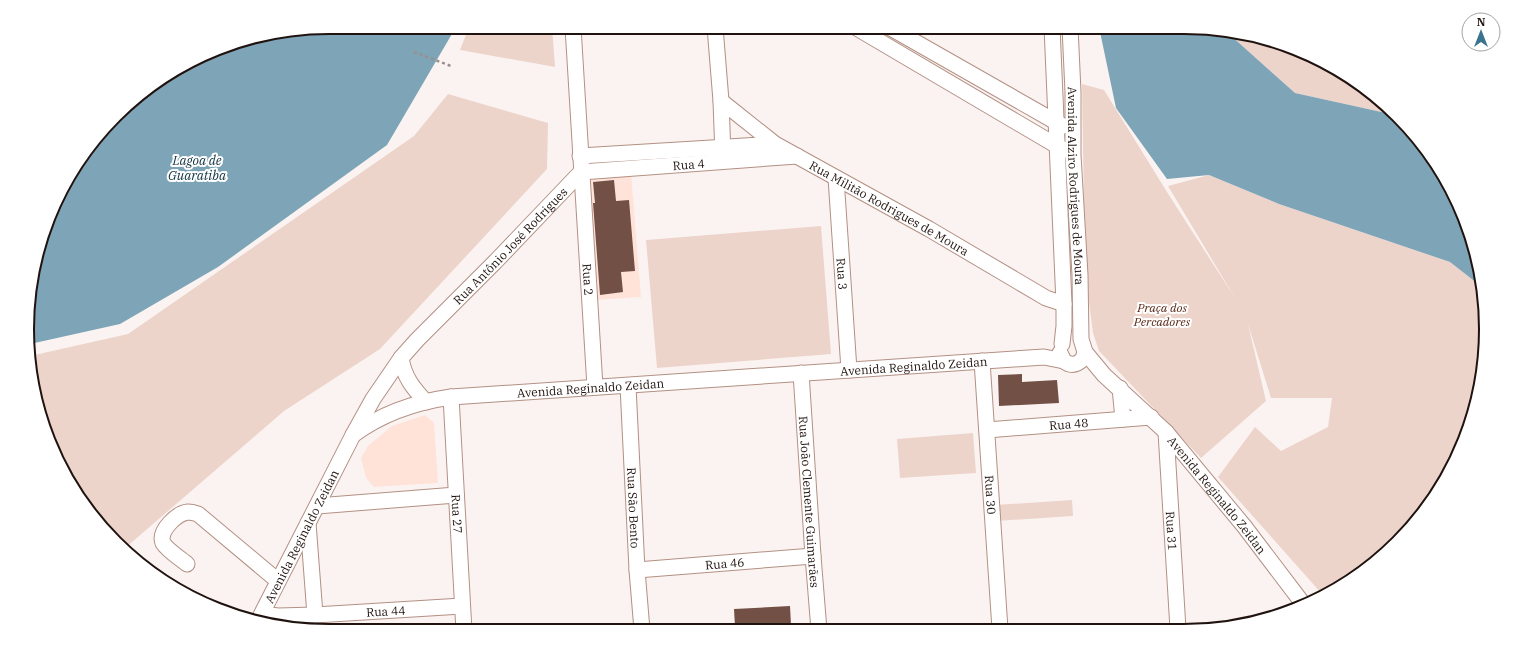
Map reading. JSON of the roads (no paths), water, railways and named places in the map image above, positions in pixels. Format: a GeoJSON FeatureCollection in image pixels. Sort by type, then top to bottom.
{"type":"FeatureCollection","features":[{"type":"Feature","properties":{"kind":"street"},"geometry":{"type":"LineString","coordinates":[[573,34],[580,172]]}},
{"type":"Feature","properties":{"kind":"street"},"geometry":{"type":"LineString","coordinates":[[716,34],[721,101],[723,162]]}},
{"type":"Feature","properties":{"kind":"street"},"geometry":{"type":"LineString","coordinates":[[867,34],[1073,155]]}},
{"type":"Feature","properties":{"kind":"street"},"geometry":{"type":"LineString","coordinates":[[912,34],[1056,123],[1073,130]]}},
{"type":"Feature","properties":{"kind":"street","name":"Avenida Alziro Rodrigues de Moura"},"geometry":{"type":"LineString","coordinates":[[1052,34],[1058,146],[1065,354]]}},
{"type":"Feature","properties":{"kind":"street","name":"Avenida Alziro Rodrigues de Moura"},"geometry":{"type":"LineString","coordinates":[[1070,34],[1073,155],[1084,348]]}},
{"type":"Feature","properties":{"kind":"street"},"geometry":{"type":"LineString","coordinates":[[1055,88],[1072,92]]}},
{"type":"Feature","properties":{"kind":"street","name":"Rua Militão Rodrigues de Moura"},"geometry":{"type":"LineString","coordinates":[[721,101],[775,144],[929,229],[1046,298],[1064,298],[1080,291]]}},
{"type":"Feature","properties":{"kind":"street","name":"Rua 4"},"geometry":{"type":"LineString","coordinates":[[580,156],[722,146],[775,144]]}},
{"type":"Feature","properties":{"kind":"street","name":"Rua 4"},"geometry":{"type":"LineString","coordinates":[[580,172],[797,156]]}},
{"type":"Feature","properties":{"kind":"street","name":"Rua Antônio José Rodrigues"},"geometry":{"type":"LineString","coordinates":[[353,435],[373,399],[401,358],[580,172]]}},
{"type":"Feature","properties":{"kind":"street","name":"Rua 2"},"geometry":{"type":"LineString","coordinates":[[580,172],[595,387]]}},
{"type":"Feature","properties":{"kind":"street","name":"Rua 3"},"geometry":{"type":"LineString","coordinates":[[836,178],[849,370]]}},
{"type":"Feature","properties":{"kind":"street","name":"Avenida Reginaldo Zeidan"},"geometry":{"type":"LineString","coordinates":[[1065,354],[1065,341],[1073,339],[1076,340],[1084,348],[1104,375]]}},
{"type":"Feature","properties":{"kind":"street","name":"Avenida Reginaldo Zeidan"},"geometry":{"type":"LineString","coordinates":[[261,616],[353,435],[375,420],[426,402],[451,397],[1044,357],[1065,354],[1082,360],[1084,348]]}},
{"type":"Feature","properties":{"kind":"street","name":"Avenida Reginaldo Zeidan"},"geometry":{"type":"LineString","coordinates":[[1065,354],[1104,375],[1120,388],[1166,432],[1244,526],[1300,600]]}},
{"type":"Feature","properties":{"kind":"street"},"geometry":{"type":"LineString","coordinates":[[401,358],[403,370],[410,383],[426,402]]}},
{"type":"Feature","properties":{"kind":"street","name":"Rua 30"},"geometry":{"type":"LineString","coordinates":[[982,361],[1000,624]]}},
{"type":"Feature","properties":{"kind":"street","name":"Rua João Clemente Guimarães"},"geometry":{"type":"LineString","coordinates":[[801,374],[812,556],[818,624]]}},
{"type":"Feature","properties":{"kind":"street","name":"Rua São Bento"},"geometry":{"type":"LineString","coordinates":[[628,386],[637,570],[642,624]]}},
{"type":"Feature","properties":{"kind":"street"},"geometry":{"type":"LineString","coordinates":[[1120,388],[1123,419]]}},
{"type":"Feature","properties":{"kind":"street","name":"Rua 27"},"geometry":{"type":"LineString","coordinates":[[451,397],[463,624]]}},
{"type":"Feature","properties":{"kind":"street","name":"Rua 48"},"geometry":{"type":"LineString","coordinates":[[987,430],[1151,417]]}},
{"type":"Feature","properties":{"kind":"street","name":"Rua 31"},"geometry":{"type":"LineString","coordinates":[[1166,432],[1178,624]]}},
{"type":"Feature","properties":{"kind":"street"},"geometry":{"type":"LineString","coordinates":[[317,506],[456,495]]}},
{"type":"Feature","properties":{"kind":"street"},"geometry":{"type":"LineString","coordinates":[[187,564],[162,542],[165,528],[179,515],[187,512],[198,514],[278,581]]}},
{"type":"Feature","properties":{"kind":"street"},"geometry":{"type":"LineString","coordinates":[[308,522],[315,615]]}},
{"type":"Feature","properties":{"kind":"street","name":"Rua 46"},"geometry":{"type":"LineString","coordinates":[[637,570],[812,556]]}},
{"type":"Feature","properties":{"kind":"street","name":"Rua 44"},"geometry":{"type":"LineString","coordinates":[[265,617],[462,606]]}},
{"type":"Feature","properties":{"kind":"water","name":"Lagoa de Guaratiba"},"geometry":{"type":"Polygon","coordinates":[[[329,34],[452,34],[387,145],[218,267],[120,324],[35,343],[35,310],[40,271],[56,216],[74,181],[95,149],[120,120],[134,107],[165,84],[199,64],[216,56],[253,44],[290,37],[329,34]]]}},
{"type":"Feature","properties":{"kind":"water"},"geometry":{"type":"Polygon","coordinates":[[[1100,34],[1184,34],[1234,39],[1295,93],[1385,113],[1393,120],[1418,149],[1449,199],[1457,216],[1469,253],[1475,281],[1450,262],[1279,204],[1209,175],[1167,179],[1116,108],[1100,34]]]}},
{"type":"Feature","properties":{"kind":"park label","name":"Praça dos Percadores"},"geometry":{"type":"Point","coordinates":[1162,314]}}]}
